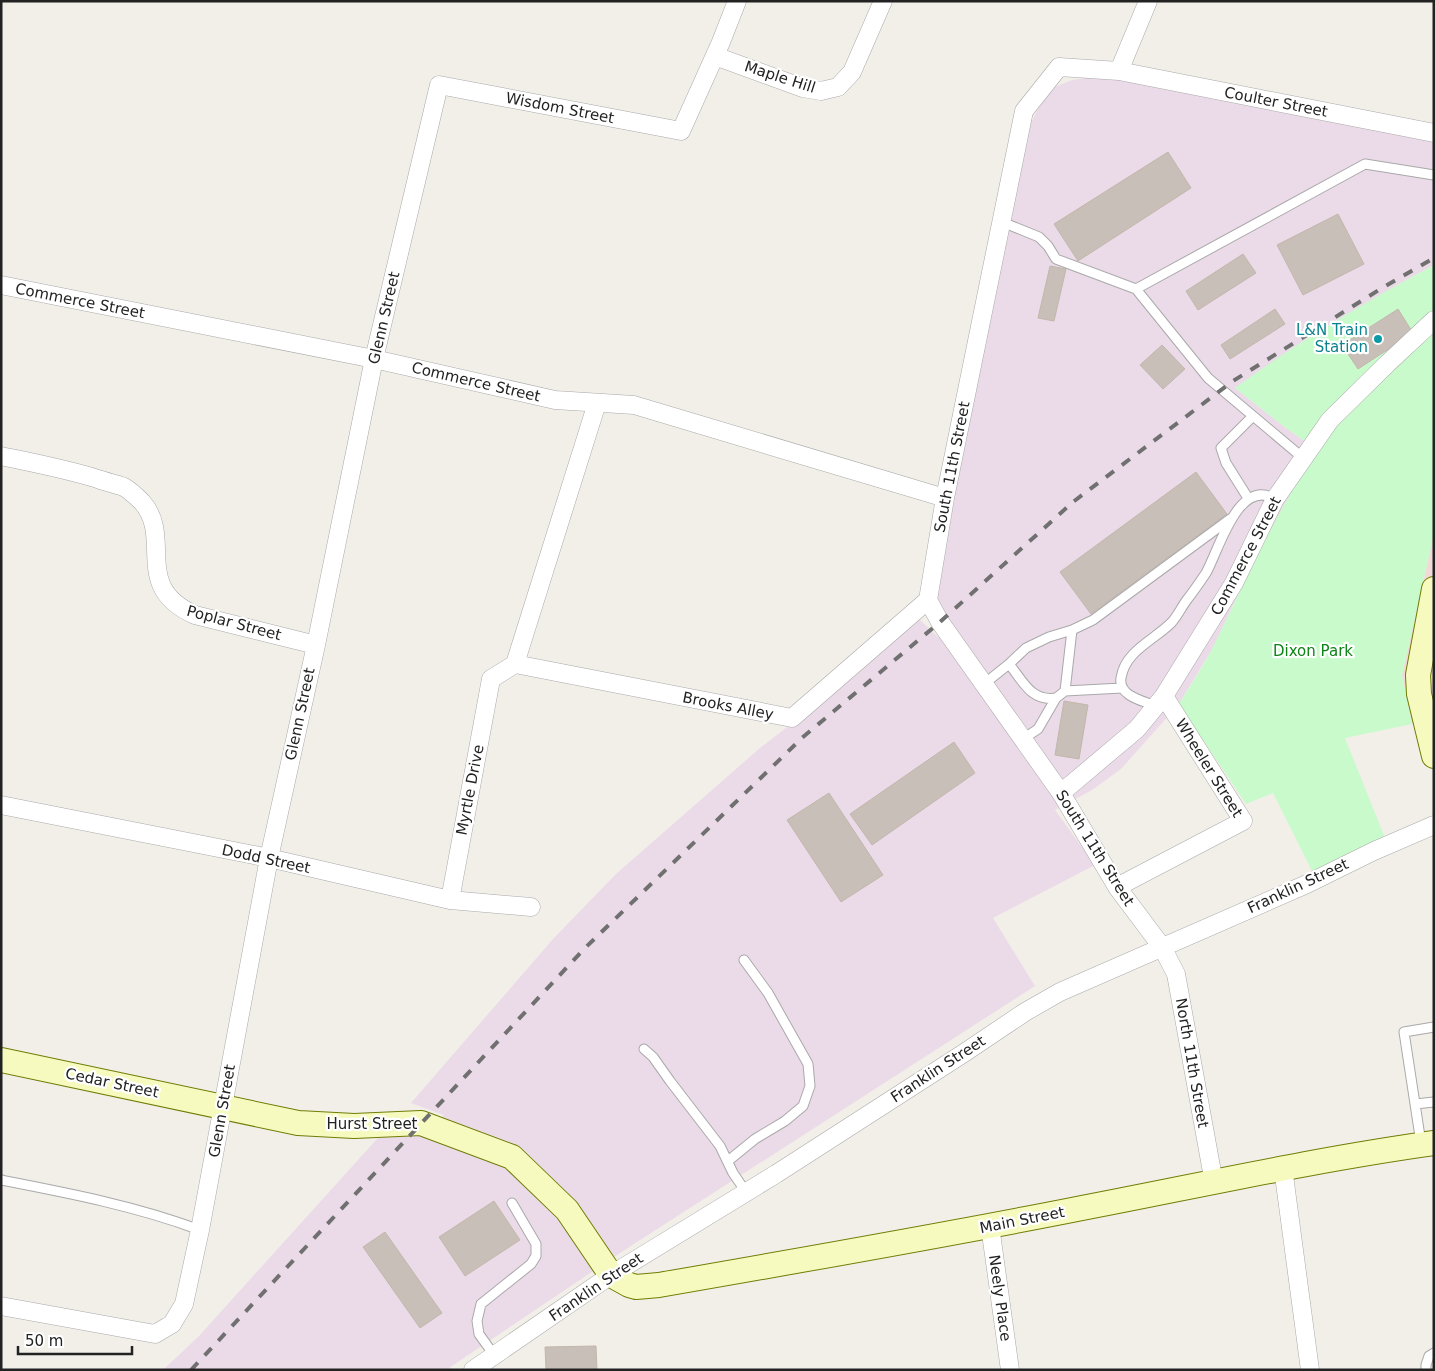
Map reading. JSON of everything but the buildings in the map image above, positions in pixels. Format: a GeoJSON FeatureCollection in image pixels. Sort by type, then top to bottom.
{"type":"FeatureCollection","features":[{"type":"Feature","properties":{"kind":"street"},"geometry":{"type":"LineString","coordinates":[[715,56],[737,1]]}},
{"type":"Feature","properties":{"kind":"street","name":"Maple Hill"},"geometry":{"type":"LineString","coordinates":[[715,56],[803,88],[821,91],[838,87],[852,72],[882,1]]}},
{"type":"Feature","properties":{"kind":"street"},"geometry":{"type":"LineString","coordinates":[[1119,70],[1148,1]]}},
{"type":"Feature","properties":{"kind":"street","name":"Wisdom Street"},"geometry":{"type":"LineString","coordinates":[[439,85],[681,131],[715,56]]}},
{"type":"Feature","properties":{"kind":"street","name":"South 11th Street"},"geometry":{"type":"LineString","coordinates":[[1119,70],[1059,67],[1024,111],[945,498],[928,600],[940,622],[1061,793],[1117,887],[1162,947]]}},
{"type":"Feature","properties":{"kind":"street","name":"Coulter Street"},"geometry":{"type":"LineString","coordinates":[[1119,70],[1434,133]]}},
{"type":"Feature","properties":{"kind":"street","name":"Glenn Street"},"geometry":{"type":"LineString","coordinates":[[1,1306],[155,1334],[172,1324],[184,1304],[200,1230],[269,858],[316,645],[374,359],[439,85]]}},
{"type":"Feature","properties":{"kind":"street","name":"Commerce Street"},"geometry":{"type":"LineString","coordinates":[[1,286],[374,359],[555,400],[634,405],[945,498]]}},
{"type":"Feature","properties":{"kind":"street","name":"Commerce Street"},"geometry":{"type":"LineString","coordinates":[[1061,793],[1137,729],[1160,701],[1234,583],[1275,499],[1330,420],[1434,320]]}},
{"type":"Feature","properties":{"kind":"street"},"geometry":{"type":"LineString","coordinates":[[515,664],[597,403]]}},
{"type":"Feature","properties":{"kind":"street","name":"Poplar Street"},"geometry":{"type":"LineString","coordinates":[[1,456],[79,473],[125,488],[142,502],[152,518],[157,573],[163,591],[180,608],[195,615],[316,645]]}},
{"type":"Feature","properties":{"kind":"street"},"geometry":{"type":"LineString","coordinates":[[1434,589],[1430,630],[1418,675],[1434,756]]}},
{"type":"Feature","properties":{"kind":"street","name":"Brooks Alley"},"geometry":{"type":"LineString","coordinates":[[515,664],[792,718],[928,600]]}},
{"type":"Feature","properties":{"kind":"street","name":"Myrtle Drive"},"geometry":{"type":"LineString","coordinates":[[450,900],[491,679],[515,664]]}},
{"type":"Feature","properties":{"kind":"street","name":"Wheeler Street"},"geometry":{"type":"LineString","coordinates":[[1117,887],[1243,821],[1160,701]]}},
{"type":"Feature","properties":{"kind":"street","name":"Dodd Street"},"geometry":{"type":"LineString","coordinates":[[1,805],[269,858],[450,900],[531,907]]}},
{"type":"Feature","properties":{"kind":"street","name":"Franklin Street"},"geometry":{"type":"LineString","coordinates":[[473,1370],[611,1275],[746,1192],[1025,1012],[1060,992],[1307,884],[1374,851],[1434,825]]}},
{"type":"Feature","properties":{"kind":"street","name":"North 11th Street"},"geometry":{"type":"LineString","coordinates":[[1162,947],[1176,974],[1214,1183]]}},
{"type":"Feature","properties":{"kind":"street","name":"Cedar Street"},"geometry":{"type":"LineString","coordinates":[[1,1060],[222,1107]]}},
{"type":"Feature","properties":{"kind":"street","name":"Hurst Street"},"geometry":{"type":"LineString","coordinates":[[222,1107],[298,1123],[354,1126],[421,1124],[512,1157],[567,1210],[611,1275]]}},
{"type":"Feature","properties":{"kind":"street","name":"Main Street"},"geometry":{"type":"LineString","coordinates":[[611,1275],[636,1287],[659,1285],[990,1226],[1284,1168],[1427,1144]]}},
{"type":"Feature","properties":{"kind":"street"},"geometry":{"type":"LineString","coordinates":[[1284,1168],[1310,1370]]}},
{"type":"Feature","properties":{"kind":"street","name":"Neely Place"},"geometry":{"type":"LineString","coordinates":[[990,1226],[1010,1370]]}},
{"type":"Feature","properties":{"kind":"lane"},"geometry":{"type":"LineString","coordinates":[[1136,289],[1364,164],[1434,175]]}},
{"type":"Feature","properties":{"kind":"lane"},"geometry":{"type":"LineString","coordinates":[[1002,222],[1039,237],[1056,259],[1136,289],[1208,378],[1303,458]]}},
{"type":"Feature","properties":{"kind":"lane"},"geometry":{"type":"LineString","coordinates":[[1248,498],[1226,463],[1221,448],[1252,416]]}},
{"type":"Feature","properties":{"kind":"lane"},"geometry":{"type":"LineString","coordinates":[[984,684],[1010,664],[1026,648],[1093,620],[1232,517],[1248,498],[1260,494],[1269,495],[1275,499]]}},
{"type":"Feature","properties":{"kind":"lane"},"geometry":{"type":"LineString","coordinates":[[1160,701],[1126,694],[1122,688],[1120,678],[1130,656],[1172,622],[1206,572],[1232,517]]}},
{"type":"Feature","properties":{"kind":"lane"},"geometry":{"type":"LineString","coordinates":[[1065,691],[1072,630]]}},
{"type":"Feature","properties":{"kind":"lane"},"geometry":{"type":"LineString","coordinates":[[1010,664],[1032,692],[1045,700],[1056,698]]}},
{"type":"Feature","properties":{"kind":"lane"},"geometry":{"type":"LineString","coordinates":[[1023,739],[1038,729],[1056,698],[1065,691],[1122,688]]}},
{"type":"Feature","properties":{"kind":"lane"},"geometry":{"type":"LineString","coordinates":[[728,1162],[755,1139],[785,1121],[803,1106],[810,1086],[808,1064],[768,993],[744,960]]}},
{"type":"Feature","properties":{"kind":"lane"},"geometry":{"type":"LineString","coordinates":[[1427,1144],[1415,1104],[1404,1032],[1434,1027]]}},
{"type":"Feature","properties":{"kind":"lane"},"geometry":{"type":"LineString","coordinates":[[644,1049],[653,1057],[702,1120],[720,1146],[746,1192]]}},
{"type":"Feature","properties":{"kind":"lane"},"geometry":{"type":"LineString","coordinates":[[1415,1104],[1434,1102]]}},
{"type":"Feature","properties":{"kind":"lane"},"geometry":{"type":"LineString","coordinates":[[1,1180],[86,1197],[176,1220],[200,1230]]}},
{"type":"Feature","properties":{"kind":"lane"},"geometry":{"type":"LineString","coordinates":[[494,1355],[479,1334],[477,1321],[481,1304],[532,1264],[536,1256],[536,1244],[512,1203]]}},
{"type":"Feature","properties":{"kind":"lane"},"geometry":{"type":"LineString","coordinates":[[1426,1370],[1429,1356],[1434,1353]]}},
{"type":"Feature","properties":{"kind":"shaded area"},"geometry":{"type":"Polygon","coordinates":[[[1098,76],[1121,76],[1434,141],[1434,265],[1311,336],[1235,388],[1319,451],[1284,506],[1243,584],[1214,646],[1179,704],[1121,769],[1092,790],[1055,810],[1095,865],[993,918],[1035,986],[620,1253],[449,1368],[450,1370],[163,1370],[199,1336],[385,1130],[425,1132],[444,1115],[411,1103],[553,939],[616,874],[760,748],[818,703],[918,618],[938,637],[950,626],[935,599],[934,584],[1027,131],[1044,97],[1057,86],[1072,80],[1098,76]]]}},
{"type":"Feature","properties":{"kind":"shaded area"},"geometry":{"type":"Polygon","coordinates":[[[1434,534],[1434,719],[1412,724],[1402,675],[1434,534]]]}},
{"type":"Feature","properties":{"kind":"green space","name":"Dixon Park"},"geometry":{"type":"Polygon","coordinates":[[[1434,265],[1434,534],[1402,675],[1412,724],[1345,738],[1385,838],[1312,871],[1273,793],[1246,804],[1179,704],[1210,652],[1275,521],[1319,451],[1235,388],[1332,323],[1434,265]]]}},
{"type":"Feature","properties":{"kind":"railway"},"geometry":{"type":"LineString","coordinates":[[191,1370],[585,948],[803,737],[940,622],[1073,502],[1233,381],[1382,288],[1434,258]]}},
{"type":"Feature","properties":{"kind":"place","name":"L&N Train Station"},"geometry":{"type":"Point","coordinates":[1378,339]}}]}
